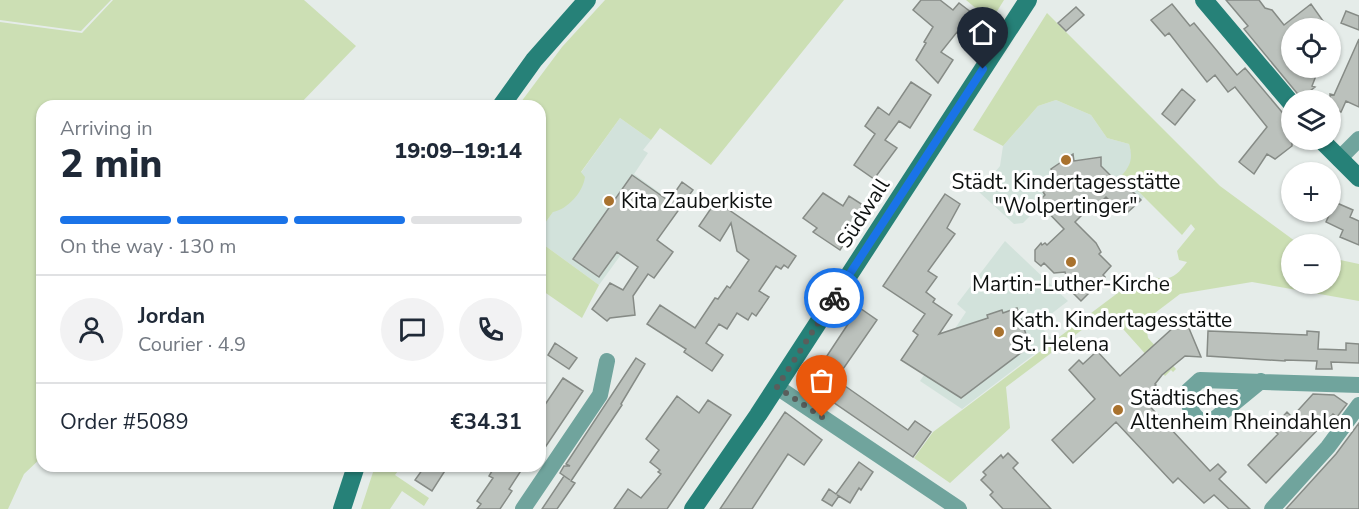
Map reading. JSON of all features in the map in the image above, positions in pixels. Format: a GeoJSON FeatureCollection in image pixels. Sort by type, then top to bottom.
{"type":"FeatureCollection","features":[{"type":"Feature","properties":{"kind":"street"},"geometry":{"type":"LineString","coordinates":[[505,100],[534,60],[587,0]]}},
{"type":"Feature","properties":{"kind":"street","name":"Südwall"},"geometry":{"type":"LineString","coordinates":[[693,509],[777,387],[1028,0]]}},
{"type":"Feature","properties":{"kind":"street"},"geometry":{"type":"LineString","coordinates":[[1204,0],[1281,91]]}},
{"type":"Feature","properties":{"kind":"street"},"geometry":{"type":"LineString","coordinates":[[1340,159],[1359,139]]}},
{"type":"Feature","properties":{"kind":"street"},"geometry":{"type":"LineString","coordinates":[[1331,150],[1359,178]]}},
{"type":"Feature","properties":{"kind":"street"},"geometry":{"type":"LineString","coordinates":[[523,509],[600,395],[607,362]]}},
{"type":"Feature","properties":{"kind":"street"},"geometry":{"type":"LineString","coordinates":[[1261,381],[1359,385]]}},
{"type":"Feature","properties":{"kind":"street"},"geometry":{"type":"LineString","coordinates":[[777,387],[959,509]]}},
{"type":"Feature","properties":{"kind":"street"},"geometry":{"type":"LineString","coordinates":[[1272,509],[1328,447],[1359,405]]}},
{"type":"Feature","properties":{"kind":"street"},"geometry":{"type":"LineString","coordinates":[[342,509],[354,472]]}},
{"type":"Feature","properties":{"kind":"shaded area","name":"Städt. Kindertagesstätte \"Wolpertinger\""},"geometry":{"type":"Polygon","coordinates":[[[1056,100],[1091,115],[1107,138],[1129,144],[1132,155],[1130,166],[1122,175],[1144,197],[1128,212],[1122,207],[1118,209],[1106,197],[1097,206],[1093,203],[1078,219],[1075,216],[1054,219],[1041,205],[1023,223],[1014,224],[979,192],[1000,166],[1003,146],[1038,106],[1056,100]]]}},
{"type":"Feature","properties":{"kind":"shaded area","name":"Kita Zauberkiste"},"geometry":{"type":"Polygon","coordinates":[[[620,118],[651,140],[643,150],[648,153],[634,174],[660,193],[656,199],[659,202],[599,285],[546,246],[546,222],[620,118]]]}},
{"type":"Feature","properties":{"kind":"shaded area","name":"Kath. Kindertagesstätte St. Helena"},"geometry":{"type":"Polygon","coordinates":[[[1005,241],[1068,301],[1038,324],[1053,340],[962,409],[920,381],[966,312],[957,304],[1005,241]]]}},
{"type":"Feature","properties":{"kind":"green space"},"geometry":{"type":"Polygon","coordinates":[[[0,0],[111,0],[81,31],[0,20],[0,0]]]}},
{"type":"Feature","properties":{"kind":"green space"},"geometry":{"type":"Polygon","coordinates":[[[113,0],[304,0],[356,46],[304,100],[36,100],[36,463],[24,474],[8,509],[0,509],[0,22],[82,33],[113,0]]]}},
{"type":"Feature","properties":{"kind":"green space"},"geometry":{"type":"Polygon","coordinates":[[[605,0],[844,0],[711,165],[660,128],[651,140],[620,118],[581,172],[585,177],[578,194],[569,204],[553,212],[546,222],[546,100],[522,100],[562,47],[605,0]]]}},
{"type":"Feature","properties":{"kind":"green space"},"geometry":{"type":"Polygon","coordinates":[[[966,0],[1004,0],[991,21],[966,0]]]}},
{"type":"Feature","properties":{"kind":"green space"},"geometry":{"type":"Polygon","coordinates":[[[1047,13],[1220,186],[1285,234],[1281,234],[1281,287],[1252,282],[1180,294],[1151,316],[1146,325],[1148,338],[1176,369],[1173,372],[1171,370],[1165,376],[1107,311],[1006,387],[1010,428],[950,483],[914,458],[933,432],[1135,280],[1149,291],[1155,277],[1170,278],[1177,273],[1187,262],[1179,260],[1177,251],[1195,229],[1191,224],[1182,235],[1122,175],[1130,161],[1129,144],[1107,138],[1091,115],[1056,100],[1038,106],[1003,146],[973,130],[1047,13]]]}},
{"type":"Feature","properties":{"kind":"green space"},"geometry":{"type":"Polygon","coordinates":[[[546,246],[599,285],[582,318],[546,293],[546,246]]]}},
{"type":"Feature","properties":{"kind":"green space"},"geometry":{"type":"Polygon","coordinates":[[[1341,260],[1359,264],[1359,301],[1320,294],[1341,294],[1341,260]]]}},
{"type":"Feature","properties":{"kind":"green space"},"geometry":{"type":"Polygon","coordinates":[[[373,472],[397,472],[395,475],[429,498],[424,506],[402,491],[390,509],[361,509],[373,472]]]}},
{"type":"Feature","properties":{"kind":"building"},"geometry":{"type":"Polygon","coordinates":[[[921,0],[940,0],[953,10],[959,3],[980,19],[975,25],[978,27],[966,41],[957,32],[941,52],[953,60],[938,83],[916,60],[933,27],[913,10],[921,0]]]}},
{"type":"Feature","properties":{"kind":"building"},"geometry":{"type":"Polygon","coordinates":[[[1226,0],[1259,0],[1265,8],[1272,10],[1281,21],[1281,74],[1244,29],[1248,26],[1226,0]]]}},
{"type":"Feature","properties":{"kind":"building"},"geometry":{"type":"Polygon","coordinates":[[[1172,4],[1190,26],[1194,23],[1237,75],[1245,68],[1281,111],[1281,150],[1287,150],[1275,159],[1267,154],[1254,174],[1239,162],[1267,127],[1235,87],[1228,92],[1215,75],[1207,82],[1169,33],[1165,36],[1151,20],[1172,4]]]}},
{"type":"Feature","properties":{"kind":"building"},"geometry":{"type":"Polygon","coordinates":[[[1311,4],[1321,18],[1293,18],[1311,4]]]}},
{"type":"Feature","properties":{"kind":"building"},"geometry":{"type":"Polygon","coordinates":[[[1076,7],[1084,15],[1066,31],[1058,23],[1076,7]]]}},
{"type":"Feature","properties":{"kind":"building"},"geometry":{"type":"Polygon","coordinates":[[[1346,11],[1359,16],[1359,30],[1341,23],[1346,11]]]}},
{"type":"Feature","properties":{"kind":"building"},"geometry":{"type":"Polygon","coordinates":[[[1359,39],[1359,107],[1346,101],[1341,112],[1341,90],[1336,90],[1359,39]]]}},
{"type":"Feature","properties":{"kind":"building"},"geometry":{"type":"Polygon","coordinates":[[[1284,78],[1315,78],[1312,86],[1315,87],[1311,90],[1294,90],[1284,78]]]}},
{"type":"Feature","properties":{"kind":"building"},"geometry":{"type":"Polygon","coordinates":[[[911,82],[931,95],[910,128],[899,121],[885,140],[897,148],[874,179],[854,165],[875,134],[865,126],[878,107],[889,115],[911,82]]]}},
{"type":"Feature","properties":{"kind":"building"},"geometry":{"type":"Polygon","coordinates":[[[1182,89],[1195,100],[1175,125],[1162,114],[1182,89]]]}},
{"type":"Feature","properties":{"kind":"building"},"geometry":{"type":"Polygon","coordinates":[[[1073,154],[1074,161],[1101,157],[1101,166],[1125,190],[1128,187],[1141,200],[1128,212],[1122,206],[1118,209],[1106,197],[1097,206],[1094,203],[1075,222],[1096,243],[1101,252],[1099,254],[1111,266],[1103,275],[1105,277],[1081,301],[1071,291],[1065,272],[1054,273],[1044,263],[1041,266],[1035,261],[1035,250],[1041,243],[1047,245],[1064,229],[1038,202],[1045,195],[1040,187],[1053,174],[1051,169],[1073,154]]]}},
{"type":"Feature","properties":{"kind":"building"},"geometry":{"type":"Polygon","coordinates":[[[632,175],[669,201],[682,182],[693,190],[657,240],[673,252],[654,278],[648,274],[633,296],[635,315],[610,318],[607,321],[592,309],[610,283],[623,290],[638,267],[617,252],[599,277],[573,259],[632,175]]]}},
{"type":"Feature","properties":{"kind":"building"},"geometry":{"type":"Polygon","coordinates":[[[823,193],[843,206],[849,196],[866,207],[862,213],[866,215],[840,250],[813,232],[817,228],[803,218],[823,193]]]}},
{"type":"Feature","properties":{"kind":"building"},"geometry":{"type":"Polygon","coordinates":[[[945,194],[960,204],[947,228],[955,234],[928,271],[937,277],[926,292],[935,299],[933,302],[952,315],[939,334],[988,318],[987,315],[1002,310],[1003,313],[1017,308],[1030,346],[961,398],[901,360],[918,335],[913,331],[925,314],[883,286],[945,194]]]}},
{"type":"Feature","properties":{"kind":"building"},"geometry":{"type":"Polygon","coordinates":[[[716,201],[796,256],[788,268],[784,265],[781,269],[776,266],[759,291],[769,297],[756,316],[752,313],[748,320],[737,313],[727,329],[719,324],[706,343],[723,355],[712,371],[684,352],[686,349],[647,324],[660,305],[695,328],[715,298],[718,299],[727,286],[730,288],[749,260],[737,251],[731,223],[720,241],[699,226],[716,201]]]}},
{"type":"Feature","properties":{"kind":"building"},"geometry":{"type":"Polygon","coordinates":[[[1341,205],[1353,210],[1350,217],[1359,221],[1359,245],[1341,237],[1343,230],[1326,222],[1341,222],[1341,205]]]}},
{"type":"Feature","properties":{"kind":"building"},"geometry":{"type":"Polygon","coordinates":[[[857,306],[877,320],[832,385],[815,374],[850,321],[848,319],[857,306]]]}},
{"type":"Feature","properties":{"kind":"building","name":"Städtisches Altenheim Rheindahlen"},"geometry":{"type":"Polygon","coordinates":[[[1183,314],[1201,357],[1185,356],[1162,375],[1156,385],[1142,398],[1210,471],[1218,464],[1226,472],[1219,479],[1250,509],[1229,509],[1214,495],[1204,503],[1178,478],[1173,483],[1116,422],[1073,463],[1052,440],[1095,399],[1069,370],[1079,360],[1083,364],[1097,351],[1120,376],[1175,326],[1172,319],[1183,314]]]}},
{"type":"Feature","properties":{"kind":"building"},"geometry":{"type":"Polygon","coordinates":[[[1208,331],[1307,335],[1307,331],[1319,332],[1318,349],[1346,350],[1346,343],[1359,344],[1359,363],[1331,362],[1332,369],[1316,369],[1317,361],[1207,356],[1208,331]]]}},
{"type":"Feature","properties":{"kind":"building"},"geometry":{"type":"Polygon","coordinates":[[[555,343],[577,358],[569,369],[548,355],[555,343]]]}},
{"type":"Feature","properties":{"kind":"building"},"geometry":{"type":"Polygon","coordinates":[[[636,358],[645,364],[622,405],[571,481],[575,483],[557,509],[542,509],[564,476],[570,480],[560,473],[564,466],[570,466],[566,464],[636,358]]]}},
{"type":"Feature","properties":{"kind":"building"},"geometry":{"type":"Polygon","coordinates":[[[563,378],[583,391],[546,446],[546,403],[563,378]]]}},
{"type":"Feature","properties":{"kind":"building"},"geometry":{"type":"Polygon","coordinates":[[[845,386],[908,430],[915,421],[931,432],[913,457],[833,402],[845,386]]]}},
{"type":"Feature","properties":{"kind":"building"},"geometry":{"type":"Polygon","coordinates":[[[1313,394],[1334,395],[1347,404],[1337,417],[1333,414],[1266,483],[1248,465],[1278,434],[1272,428],[1287,412],[1292,417],[1313,394]]]}},
{"type":"Feature","properties":{"kind":"building"},"geometry":{"type":"Polygon","coordinates":[[[677,396],[699,413],[708,400],[731,415],[667,509],[614,509],[628,489],[641,498],[661,474],[658,472],[660,470],[650,462],[659,450],[646,439],[677,396]]]}},
{"type":"Feature","properties":{"kind":"building"},"geometry":{"type":"Polygon","coordinates":[[[785,412],[822,440],[804,465],[788,454],[752,509],[720,509],[785,412]]]}},
{"type":"Feature","properties":{"kind":"building"},"geometry":{"type":"Polygon","coordinates":[[[1359,423],[1359,509],[1286,509],[1336,454],[1359,423]]]}},
{"type":"Feature","properties":{"kind":"building"},"geometry":{"type":"Polygon","coordinates":[[[1008,453],[1018,463],[1013,468],[1051,509],[1003,509],[990,495],[993,492],[981,480],[986,475],[983,472],[1001,455],[1003,458],[1008,453]]]}},
{"type":"Feature","properties":{"kind":"building"},"geometry":{"type":"Polygon","coordinates":[[[859,462],[873,472],[850,503],[839,496],[832,506],[822,500],[829,489],[836,494],[859,462]]]}},
{"type":"Feature","properties":{"kind":"building"},"geometry":{"type":"Polygon","coordinates":[[[421,472],[444,472],[432,491],[415,480],[421,472]]]}},
{"type":"Feature","properties":{"kind":"building"},"geometry":{"type":"Polygon","coordinates":[[[491,472],[520,472],[509,489],[512,491],[500,509],[477,509],[481,504],[477,501],[493,478],[489,476],[491,472]]]}},
{"type":"Feature","properties":{"kind":"way so far"},"geometry":{"type":"LineString","coordinates":[[822,417],[777,387],[834,298]]}},
{"type":"Feature","properties":{"kind":"place","name":"Städt. Kindertagesstätte \"Wolpertinger\""},"geometry":{"type":"Point","coordinates":[1066,160]}},
{"type":"Feature","properties":{"kind":"place","name":"Kita Zauberkiste"},"geometry":{"type":"Point","coordinates":[609,201]}},
{"type":"Feature","properties":{"kind":"place","name":"Martin-Luther-Kirche"},"geometry":{"type":"Point","coordinates":[1071,262]}},
{"type":"Feature","properties":{"kind":"place","name":"Kath. Kindertagesstätte St. Helena"},"geometry":{"type":"Point","coordinates":[999,332]}},
{"type":"Feature","properties":{"kind":"place","name":"Städtisches Altenheim Rheindahlen"},"geometry":{"type":"Point","coordinates":[1118,410]}},
{"type":"Feature","properties":{"kind":"route"},"geometry":{"type":"LineString","coordinates":[[834,298],[983,69]]}}]}
